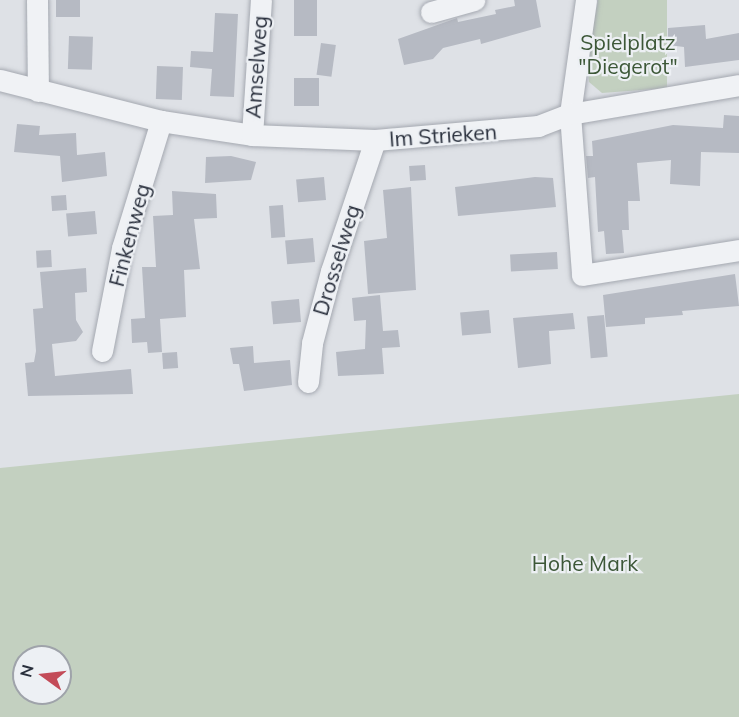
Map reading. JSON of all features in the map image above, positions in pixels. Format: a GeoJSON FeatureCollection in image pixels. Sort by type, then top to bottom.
{"type":"FeatureCollection","features":[{"type":"Feature","properties":{"kind":"street"},"geometry":{"type":"LineString","coordinates":[[37,0],[38,91]]}},
{"type":"Feature","properties":{"kind":"street","name":"Amselweg"},"geometry":{"type":"LineString","coordinates":[[252,135],[261,0]]}},
{"type":"Feature","properties":{"kind":"street"},"geometry":{"type":"LineString","coordinates":[[431,12],[474,0]]}},
{"type":"Feature","properties":{"kind":"street"},"geometry":{"type":"LineString","coordinates":[[586,0],[570,114],[582,275],[739,250]]}},
{"type":"Feature","properties":{"kind":"street","name":"Im Strieken"},"geometry":{"type":"LineString","coordinates":[[0,80],[161,121],[252,135],[375,141],[492,133],[538,126],[570,114],[739,85]]}},
{"type":"Feature","properties":{"kind":"street","name":"Finkenweg"},"geometry":{"type":"LineString","coordinates":[[102,351],[122,248],[161,121]]}},
{"type":"Feature","properties":{"kind":"street","name":"Drosselweg"},"geometry":{"type":"LineString","coordinates":[[308,382],[312,343],[331,271],[375,141]]}},
{"type":"Feature","properties":{"kind":"green space","name":"Spielplatz \"Diegerot\""},"geometry":{"type":"Polygon","coordinates":[[[598,0],[667,0],[667,88],[602,93],[589,82],[587,61],[598,0]]]}},
{"type":"Feature","properties":{"kind":"green space","name":"Hohe Mark"},"geometry":{"type":"Polygon","coordinates":[[[739,394],[739,717],[0,717],[0,468],[739,394]]]}},
{"type":"Feature","properties":{"kind":"building"},"geometry":{"type":"Polygon","coordinates":[[[56,0],[80,0],[80,17],[56,17],[56,0]]]}},
{"type":"Feature","properties":{"kind":"building"},"geometry":{"type":"Polygon","coordinates":[[[294,0],[317,0],[317,36],[294,36],[294,0]]]}},
{"type":"Feature","properties":{"kind":"building"},"geometry":{"type":"Polygon","coordinates":[[[514,0],[536,0],[541,27],[481,44],[480,39],[443,48],[433,59],[404,65],[398,39],[457,18],[458,22],[496,14],[495,10],[515,6],[514,0]]]}},
{"type":"Feature","properties":{"kind":"building"},"geometry":{"type":"Polygon","coordinates":[[[215,13],[238,14],[234,97],[210,96],[212,69],[190,67],[191,51],[213,52],[215,13]]]}},
{"type":"Feature","properties":{"kind":"building"},"geometry":{"type":"Polygon","coordinates":[[[705,25],[706,39],[739,33],[739,60],[685,67],[684,47],[668,45],[668,28],[705,25]]]}},
{"type":"Feature","properties":{"kind":"building"},"geometry":{"type":"Polygon","coordinates":[[[69,36],[93,37],[92,70],[68,69],[69,36]]]}},
{"type":"Feature","properties":{"kind":"building"},"geometry":{"type":"Polygon","coordinates":[[[321,43],[336,45],[331,77],[317,75],[321,43]]]}},
{"type":"Feature","properties":{"kind":"building"},"geometry":{"type":"Polygon","coordinates":[[[157,66],[183,67],[182,100],[156,99],[157,66]]]}},
{"type":"Feature","properties":{"kind":"building"},"geometry":{"type":"Polygon","coordinates":[[[294,78],[319,78],[319,106],[294,106],[294,78]]]}},
{"type":"Feature","properties":{"kind":"building"},"geometry":{"type":"Polygon","coordinates":[[[724,115],[739,116],[739,153],[701,152],[700,186],[670,184],[671,160],[637,163],[640,201],[628,201],[629,230],[622,230],[624,253],[606,254],[604,231],[598,232],[595,177],[588,178],[586,156],[593,156],[592,141],[673,125],[723,128],[724,115]]]}},
{"type":"Feature","properties":{"kind":"building"},"geometry":{"type":"Polygon","coordinates":[[[17,124],[40,126],[39,135],[76,133],[77,155],[105,152],[107,176],[62,182],[60,156],[14,152],[17,124]]]}},
{"type":"Feature","properties":{"kind":"building"},"geometry":{"type":"Polygon","coordinates":[[[231,156],[256,162],[251,180],[205,183],[206,157],[231,156]]]}},
{"type":"Feature","properties":{"kind":"building"},"geometry":{"type":"Polygon","coordinates":[[[425,165],[426,180],[410,181],[409,166],[425,165]]]}},
{"type":"Feature","properties":{"kind":"building"},"geometry":{"type":"Polygon","coordinates":[[[324,177],[326,200],[298,202],[296,179],[324,177]]]}},
{"type":"Feature","properties":{"kind":"building"},"geometry":{"type":"Polygon","coordinates":[[[535,177],[553,178],[556,207],[458,216],[455,187],[535,177]]]}},
{"type":"Feature","properties":{"kind":"building"},"geometry":{"type":"Polygon","coordinates":[[[411,187],[416,290],[368,294],[364,241],[387,238],[383,190],[411,187]]]}},
{"type":"Feature","properties":{"kind":"building"},"geometry":{"type":"Polygon","coordinates":[[[172,191],[216,194],[217,218],[194,219],[200,269],[184,270],[186,317],[160,319],[162,352],[148,353],[147,342],[132,343],[131,319],[145,318],[142,267],[156,267],[153,216],[173,215],[172,191]]]}},
{"type":"Feature","properties":{"kind":"building"},"geometry":{"type":"Polygon","coordinates":[[[66,195],[67,210],[52,211],[51,196],[66,195]]]}},
{"type":"Feature","properties":{"kind":"building"},"geometry":{"type":"Polygon","coordinates":[[[283,205],[285,237],[271,238],[269,206],[283,205]]]}},
{"type":"Feature","properties":{"kind":"building"},"geometry":{"type":"Polygon","coordinates":[[[95,211],[97,234],[68,236],[66,214],[95,211]]]}},
{"type":"Feature","properties":{"kind":"building"},"geometry":{"type":"Polygon","coordinates":[[[313,238],[315,262],[287,264],[285,240],[313,238]]]}},
{"type":"Feature","properties":{"kind":"building"},"geometry":{"type":"Polygon","coordinates":[[[51,250],[52,267],[37,268],[36,251],[51,250]]]}},
{"type":"Feature","properties":{"kind":"building"},"geometry":{"type":"Polygon","coordinates":[[[557,252],[558,269],[511,271],[510,254],[557,252]]]}},
{"type":"Feature","properties":{"kind":"building"},"geometry":{"type":"Polygon","coordinates":[[[86,268],[87,292],[75,293],[76,320],[83,332],[76,341],[52,344],[55,376],[131,369],[133,394],[28,396],[25,363],[34,362],[36,351],[33,309],[43,308],[40,272],[86,268]]]}},
{"type":"Feature","properties":{"kind":"building"},"geometry":{"type":"Polygon","coordinates":[[[735,274],[739,306],[682,311],[683,315],[645,318],[645,324],[606,327],[603,295],[735,274]]]}},
{"type":"Feature","properties":{"kind":"building"},"geometry":{"type":"Polygon","coordinates":[[[380,295],[383,331],[398,330],[400,347],[382,348],[384,374],[338,376],[336,352],[365,349],[366,320],[354,321],[352,298],[380,295]]]}},
{"type":"Feature","properties":{"kind":"building"},"geometry":{"type":"Polygon","coordinates":[[[299,299],[301,322],[273,324],[271,301],[299,299]]]}},
{"type":"Feature","properties":{"kind":"building"},"geometry":{"type":"Polygon","coordinates":[[[489,310],[491,333],[462,335],[460,313],[489,310]]]}},
{"type":"Feature","properties":{"kind":"building"},"geometry":{"type":"Polygon","coordinates":[[[573,313],[575,329],[549,331],[551,364],[518,368],[513,318],[573,313]]]}},
{"type":"Feature","properties":{"kind":"building"},"geometry":{"type":"Polygon","coordinates":[[[604,315],[608,357],[591,358],[587,316],[604,315]]]}},
{"type":"Feature","properties":{"kind":"building"},"geometry":{"type":"Polygon","coordinates":[[[253,346],[254,363],[290,360],[292,385],[244,391],[239,364],[233,364],[230,348],[253,346]]]}},
{"type":"Feature","properties":{"kind":"building"},"geometry":{"type":"Polygon","coordinates":[[[177,352],[178,368],[163,369],[162,353],[177,352]]]}}]}
